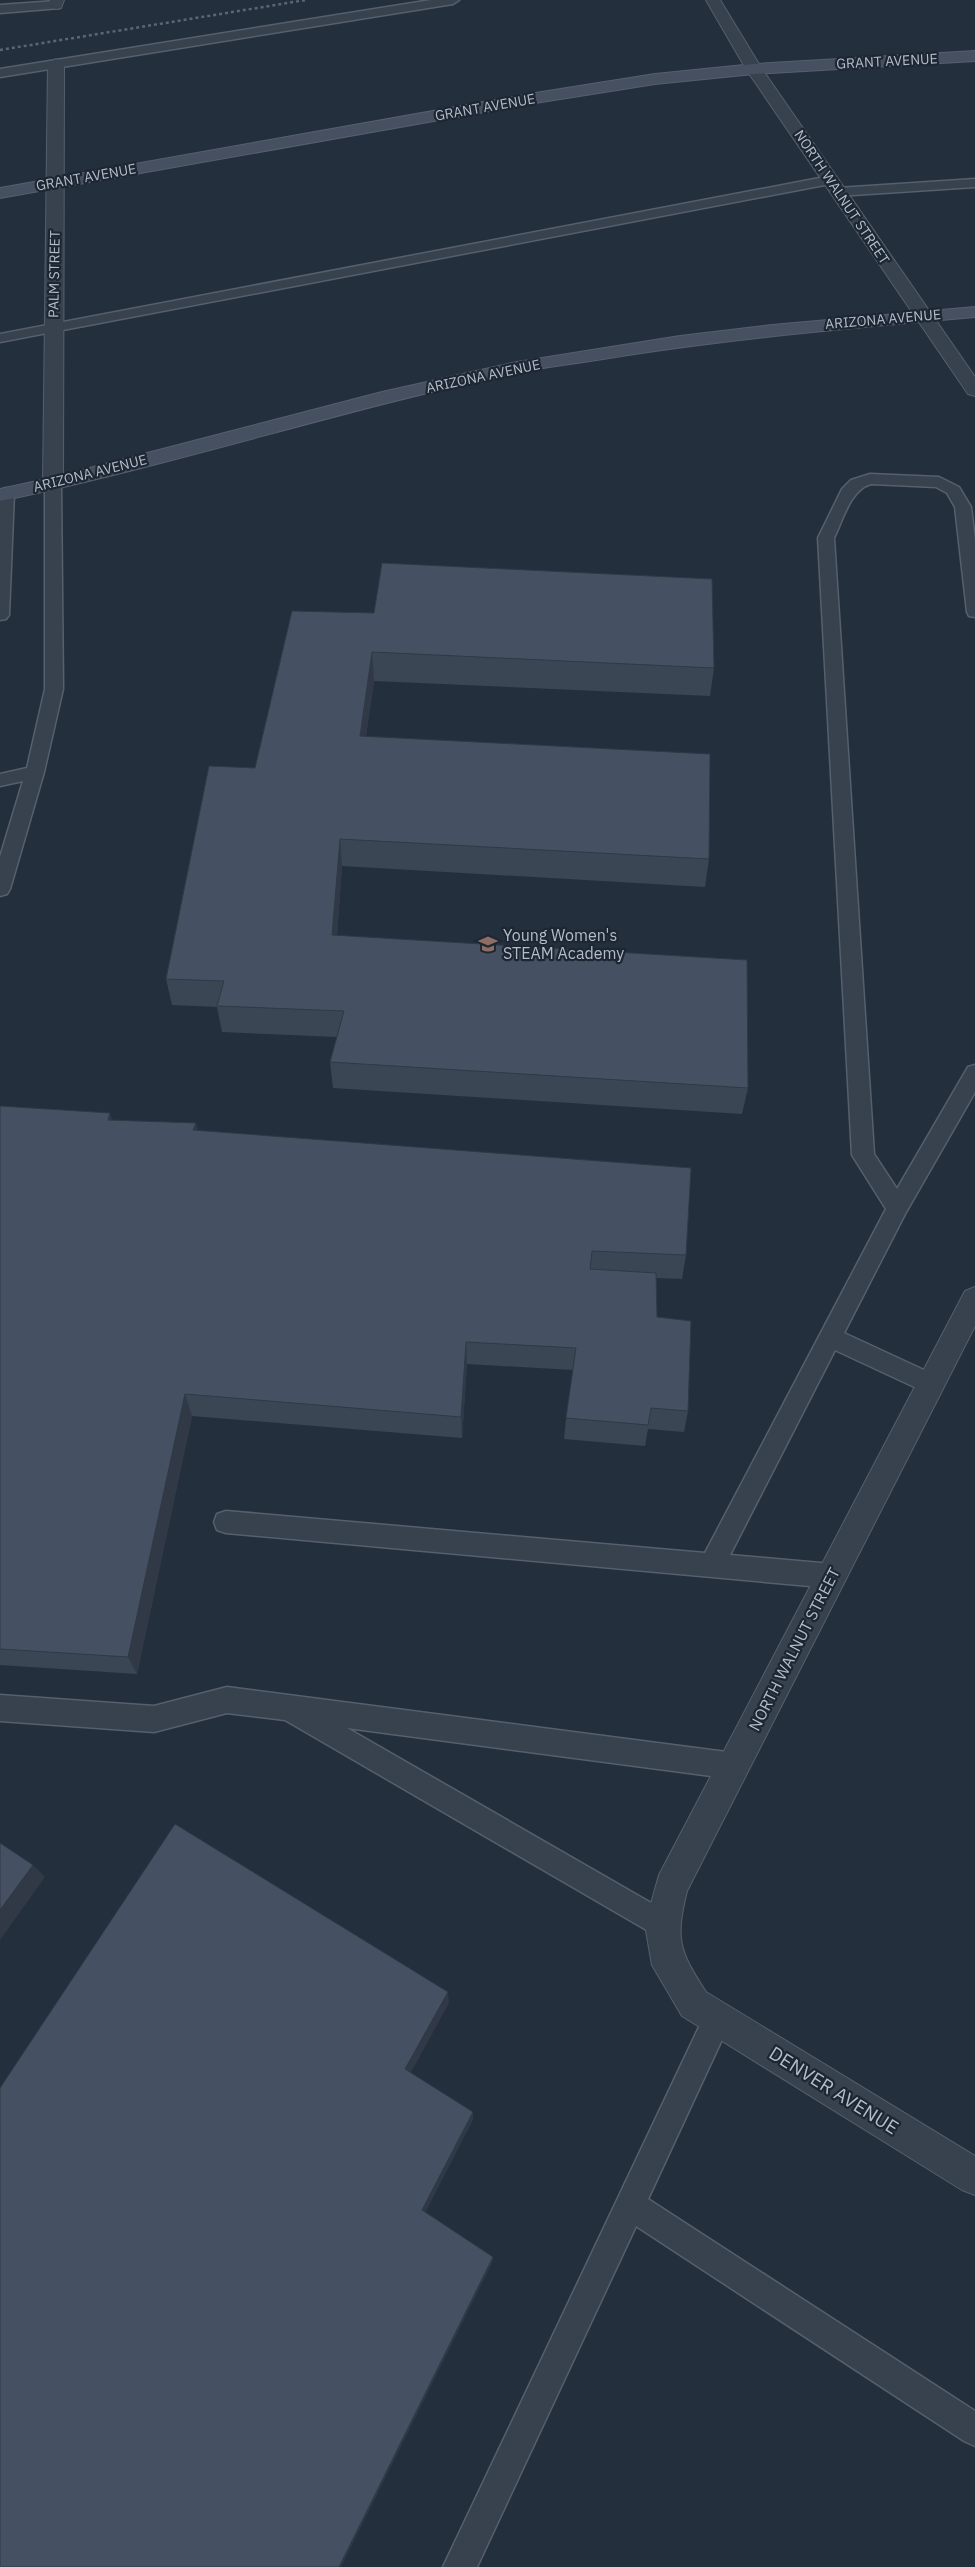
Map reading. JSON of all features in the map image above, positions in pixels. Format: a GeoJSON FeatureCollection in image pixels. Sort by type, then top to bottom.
{"type":"FeatureCollection","features":[{"type":"Feature","properties":{"kind":"main road","name":"GRANT AVENUE"},"geometry":{"type":"LineString","coordinates":[[0,193],[612,85],[754,69],[975,56]]}},
{"type":"Feature","properties":{"kind":"main road","name":"ARIZONA AVENUE"},"geometry":{"type":"LineString","coordinates":[[3,494],[53,484],[389,396],[517,367],[689,340],[923,315],[975,312]]}},
{"type":"Feature","properties":{"kind":"street","name":"NORTH WALNUT STREET"},"geometry":{"type":"LineString","coordinates":[[713,0],[754,69],[975,390]]}},
{"type":"Feature","properties":{"kind":"street","name":"PALM STREET"},"geometry":{"type":"LineString","coordinates":[[53,484],[56,64]]}},
{"type":"Feature","properties":{"kind":"street","name":"NORTH WALNUT STREET"},"geometry":{"type":"LineString","coordinates":[[706,2011],[669,1965],[662,1925],[671,1887],[975,1299]]}},
{"type":"Feature","properties":{"kind":"street","name":"DENVER AVENUE"},"geometry":{"type":"LineString","coordinates":[[706,2011],[975,2177]]}},
{"type":"Feature","properties":{"kind":"lane"},"geometry":{"type":"LineString","coordinates":[[0,73],[453,0]]}},
{"type":"Feature","properties":{"kind":"lane"},"geometry":{"type":"LineString","coordinates":[[0,9],[56,3]]}},
{"type":"Feature","properties":{"kind":"lane"},"geometry":{"type":"LineString","coordinates":[[0,338],[834,186],[975,183]]}},
{"type":"Feature","properties":{"kind":"lane"},"geometry":{"type":"LineString","coordinates":[[897,1208],[863,1155],[826,538],[848,492],[857,483],[870,479],[939,482],[953,490],[963,507],[975,612]]}},
{"type":"Feature","properties":{"kind":"lane"},"geometry":{"type":"LineString","coordinates":[[0,889],[35,772],[54,689],[53,484]]}},
{"type":"Feature","properties":{"kind":"lane"},"geometry":{"type":"LineString","coordinates":[[0,615],[3,494]]}},
{"type":"Feature","properties":{"kind":"lane"},"geometry":{"type":"LineString","coordinates":[[0,780],[35,772]]}},
{"type":"Feature","properties":{"kind":"lane"},"geometry":{"type":"LineString","coordinates":[[712,1565],[897,1208],[975,1073]]}},
{"type":"Feature","properties":{"kind":"lane"},"geometry":{"type":"LineString","coordinates":[[830,1336],[931,1384]]}},
{"type":"Feature","properties":{"kind":"lane"},"geometry":{"type":"LineString","coordinates":[[226,1522],[832,1576]]}},
{"type":"Feature","properties":{"kind":"lane"},"geometry":{"type":"LineString","coordinates":[[0,1708],[154,1719],[227,1700],[734,1766]]}},
{"type":"Feature","properties":{"kind":"lane"},"geometry":{"type":"LineString","coordinates":[[284,1707],[662,1925]]}},
{"type":"Feature","properties":{"kind":"lane"},"geometry":{"type":"LineString","coordinates":[[460,2567],[630,2205],[706,2011]]}},
{"type":"Feature","properties":{"kind":"lane"},"geometry":{"type":"LineString","coordinates":[[630,2205],[975,2430]]}},
{"type":"Feature","properties":{"kind":"building"},"geometry":{"type":"Polygon","coordinates":[[[382,563],[712,579],[714,668],[372,652],[360,736],[710,754],[709,859],[340,839],[332,935],[747,960],[748,1088],[330,1062],[344,1011],[217,1006],[224,981],[166,979],[209,766],[255,768],[292,611],[374,613],[382,563]]]}},
{"type":"Feature","properties":{"kind":"building"},"geometry":{"type":"Polygon","coordinates":[[[0,1106],[110,1113],[108,1120],[196,1123],[193,1130],[691,1168],[686,1255],[592,1251],[590,1269],[656,1273],[657,1317],[691,1321],[688,1411],[651,1408],[648,1425],[566,1418],[576,1348],[466,1342],[461,1417],[185,1394],[128,1657],[0,1649],[0,1106]]]}},
{"type":"Feature","properties":{"kind":"building"},"geometry":{"type":"Polygon","coordinates":[[[175,1824],[448,1992],[405,2069],[473,2112],[422,2210],[493,2257],[339,2567],[0,2567],[0,2088],[175,1824]]]}},
{"type":"Feature","properties":{"kind":"building"},"geometry":{"type":"Polygon","coordinates":[[[0,1843],[33,1865],[0,1910],[0,1843]]]}},
{"type":"Feature","properties":{"kind":"railway"},"geometry":{"type":"LineString","coordinates":[[0,50],[306,0]]}},
{"type":"Feature","properties":{"kind":"place","name":"Young Women's STEAM Academy"},"geometry":{"type":"Point","coordinates":[488,944]}}]}
